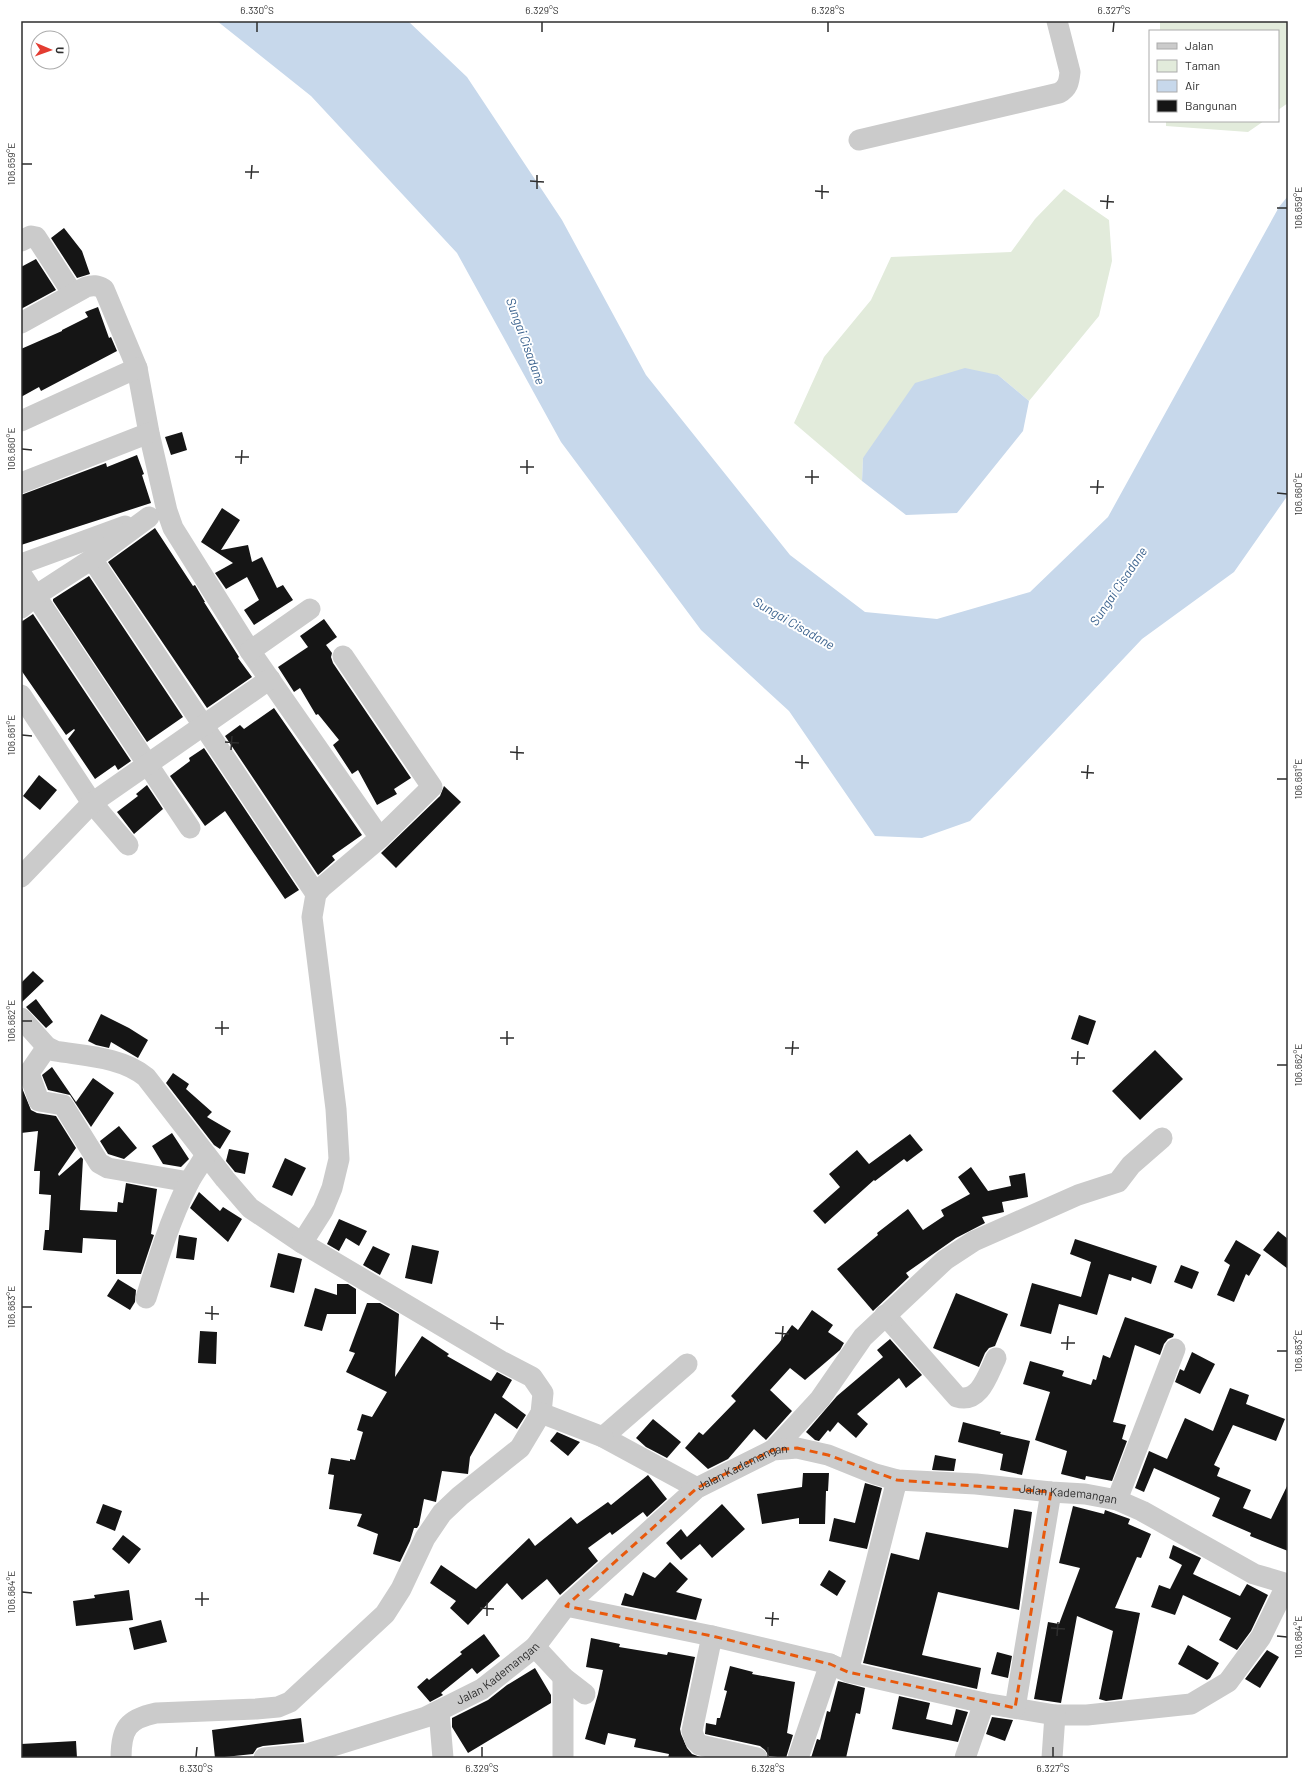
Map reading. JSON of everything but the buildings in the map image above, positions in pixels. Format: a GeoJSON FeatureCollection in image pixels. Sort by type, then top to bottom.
{"type":"FeatureCollection","features":[{"type":"Feature","properties":{"kind":"street"},"geometry":{"type":"LineString","coordinates":[[858,140],[1059,93],[1067,87],[1070,72],[1057,21]]}},
{"type":"Feature","properties":{"kind":"street"},"geometry":{"type":"LineString","coordinates":[[21,241],[31,236],[36,237],[73,294]]}},
{"type":"Feature","properties":{"kind":"street"},"geometry":{"type":"LineString","coordinates":[[21,323],[73,294],[93,285],[99,286],[104,290],[137,368],[149,433],[158,514],[173,528],[185,550],[250,651],[380,838]]}},
{"type":"Feature","properties":{"kind":"street"},"geometry":{"type":"LineString","coordinates":[[21,421],[137,368]]}},
{"type":"Feature","properties":{"kind":"street"},"geometry":{"type":"LineString","coordinates":[[21,483],[149,433]]}},
{"type":"Feature","properties":{"kind":"street"},"geometry":{"type":"LineString","coordinates":[[28,602],[158,514]]}},
{"type":"Feature","properties":{"kind":"street"},"geometry":{"type":"LineString","coordinates":[[21,564],[158,514]]}},
{"type":"Feature","properties":{"kind":"street"},"geometry":{"type":"LineString","coordinates":[[92,559],[204,724],[316,894]]}},
{"type":"Feature","properties":{"kind":"street"},"geometry":{"type":"LineString","coordinates":[[21,574],[28,602],[148,764],[190,828]]}},
{"type":"Feature","properties":{"kind":"street"},"geometry":{"type":"LineString","coordinates":[[250,651],[310,609]]}},
{"type":"Feature","properties":{"kind":"street"},"geometry":{"type":"LineString","coordinates":[[302,1243],[322,1210],[332,1188],[339,1159],[336,1109],[312,917],[316,894],[380,838],[432,787],[343,656]]}},
{"type":"Feature","properties":{"kind":"street"},"geometry":{"type":"LineString","coordinates":[[21,877],[92,803],[270,679]]}},
{"type":"Feature","properties":{"kind":"street"},"geometry":{"type":"LineString","coordinates":[[21,695],[92,803],[128,845]]}},
{"type":"Feature","properties":{"kind":"street"},"geometry":{"type":"LineString","coordinates":[[21,1018],[47,1047],[55,1051],[111,1061],[139,1070],[250,1208],[302,1243],[501,1362],[532,1377],[543,1393],[541,1413],[520,1448],[460,1496],[442,1513],[425,1538],[401,1589],[385,1614],[290,1702],[278,1707],[156,1713],[144,1716],[131,1722],[124,1731],[121,1758]]}},
{"type":"Feature","properties":{"kind":"street"},"geometry":{"type":"LineString","coordinates":[[47,1047],[29,1073],[39,1101],[63,1105],[99,1163],[108,1168],[189,1182]]}},
{"type":"Feature","properties":{"kind":"street"},"geometry":{"type":"LineString","coordinates":[[773,1450],[820,1399],[863,1337],[945,1260],[974,1241],[1078,1195],[1118,1182],[1132,1165],[1162,1138]]}},
{"type":"Feature","properties":{"kind":"street"},"geometry":{"type":"LineString","coordinates":[[146,1298],[169,1230],[189,1182],[206,1155]]}},
{"type":"Feature","properties":{"kind":"street"},"geometry":{"type":"LineString","coordinates":[[885,1315],[957,1397],[963,1399],[976,1395],[996,1358]]}},
{"type":"Feature","properties":{"kind":"street"},"geometry":{"type":"LineString","coordinates":[[1117,1500],[1175,1349]]}},
{"type":"Feature","properties":{"kind":"street"},"geometry":{"type":"LineString","coordinates":[[603,1437],[687,1364]]}},
{"type":"Feature","properties":{"kind":"street"},"geometry":{"type":"LineString","coordinates":[[541,1413],[603,1437],[697,1488]]}},
{"type":"Feature","properties":{"kind":"street","name":"Jalan Kademangan"},"geometry":{"type":"LineString","coordinates":[[264,1758],[307,1754],[426,1717],[482,1689],[535,1647],[566,1606],[697,1488],[773,1450],[797,1448],[828,1455],[875,1474],[897,1480],[976,1484],[1085,1494],[1117,1500],[1142,1511],[1254,1574],[1288,1584]]}},
{"type":"Feature","properties":{"kind":"street"},"geometry":{"type":"LineString","coordinates":[[798,1758],[839,1668],[897,1480]]}},
{"type":"Feature","properties":{"kind":"street"},"geometry":{"type":"LineString","coordinates":[[1015,1708],[1051,1492]]}},
{"type":"Feature","properties":{"kind":"street"},"geometry":{"type":"LineString","coordinates":[[566,1606],[712,1636],[984,1703],[1055,1715],[1087,1715],[1191,1704],[1228,1682],[1261,1638],[1288,1584]]}},
{"type":"Feature","properties":{"kind":"street"},"geometry":{"type":"LineString","coordinates":[[712,1636],[692,1731],[695,1740],[700,1745],[756,1758]]}},
{"type":"Feature","properties":{"kind":"street"},"geometry":{"type":"LineString","coordinates":[[535,1647],[563,1677],[585,1694]]}},
{"type":"Feature","properties":{"kind":"street"},"geometry":{"type":"LineString","coordinates":[[563,1677],[563,1758]]}},
{"type":"Feature","properties":{"kind":"street"},"geometry":{"type":"LineString","coordinates":[[965,1758],[984,1703]]}},
{"type":"Feature","properties":{"kind":"street"},"geometry":{"type":"LineString","coordinates":[[439,1711],[443,1758]]}},
{"type":"Feature","properties":{"kind":"street"},"geometry":{"type":"LineString","coordinates":[[1052,1758],[1055,1715]]}},
{"type":"Feature","properties":{"kind":"highlighted area"},"geometry":{"type":"Polygon","coordinates":[[[797,1448],[828,1455],[897,1480],[1051,1492],[1015,1708],[848,1672],[830,1664],[712,1636],[566,1606],[697,1488],[773,1450],[797,1448]]]}},
{"type":"Feature","properties":{"kind":"green space"},"geometry":{"type":"Polygon","coordinates":[[[1160,21],[1288,21],[1288,103],[1279,109],[1279,30],[1160,30],[1160,21]]]}},
{"type":"Feature","properties":{"kind":"green space"},"geometry":{"type":"Polygon","coordinates":[[[1166,122],[1263,122],[1248,132],[1166,126],[1166,122]]]}},
{"type":"Feature","properties":{"kind":"green space"},"geometry":{"type":"Polygon","coordinates":[[[1064,189],[1109,220],[1112,261],[1099,316],[1029,401],[998,375],[863,458],[862,481],[794,423],[824,357],[871,300],[891,257],[1011,252],[1035,219],[1064,189]]]}},
{"type":"Feature","properties":{"kind":"water","name":"Sungai Cisadane"},"geometry":{"type":"Polygon","coordinates":[[[217,21],[408,21],[467,77],[562,220],[646,375],[790,555],[865,612],[937,619],[1030,592],[1108,517],[1279,207],[1288,196],[1288,495],[1234,572],[1142,639],[970,821],[922,838],[875,836],[789,711],[701,630],[561,442],[457,253],[311,96],[217,21]]]}},
{"type":"Feature","properties":{"kind":"water"},"geometry":{"type":"Polygon","coordinates":[[[965,368],[998,375],[1029,401],[1023,431],[957,513],[906,515],[862,481],[863,458],[915,383],[965,368]]]}}]}
